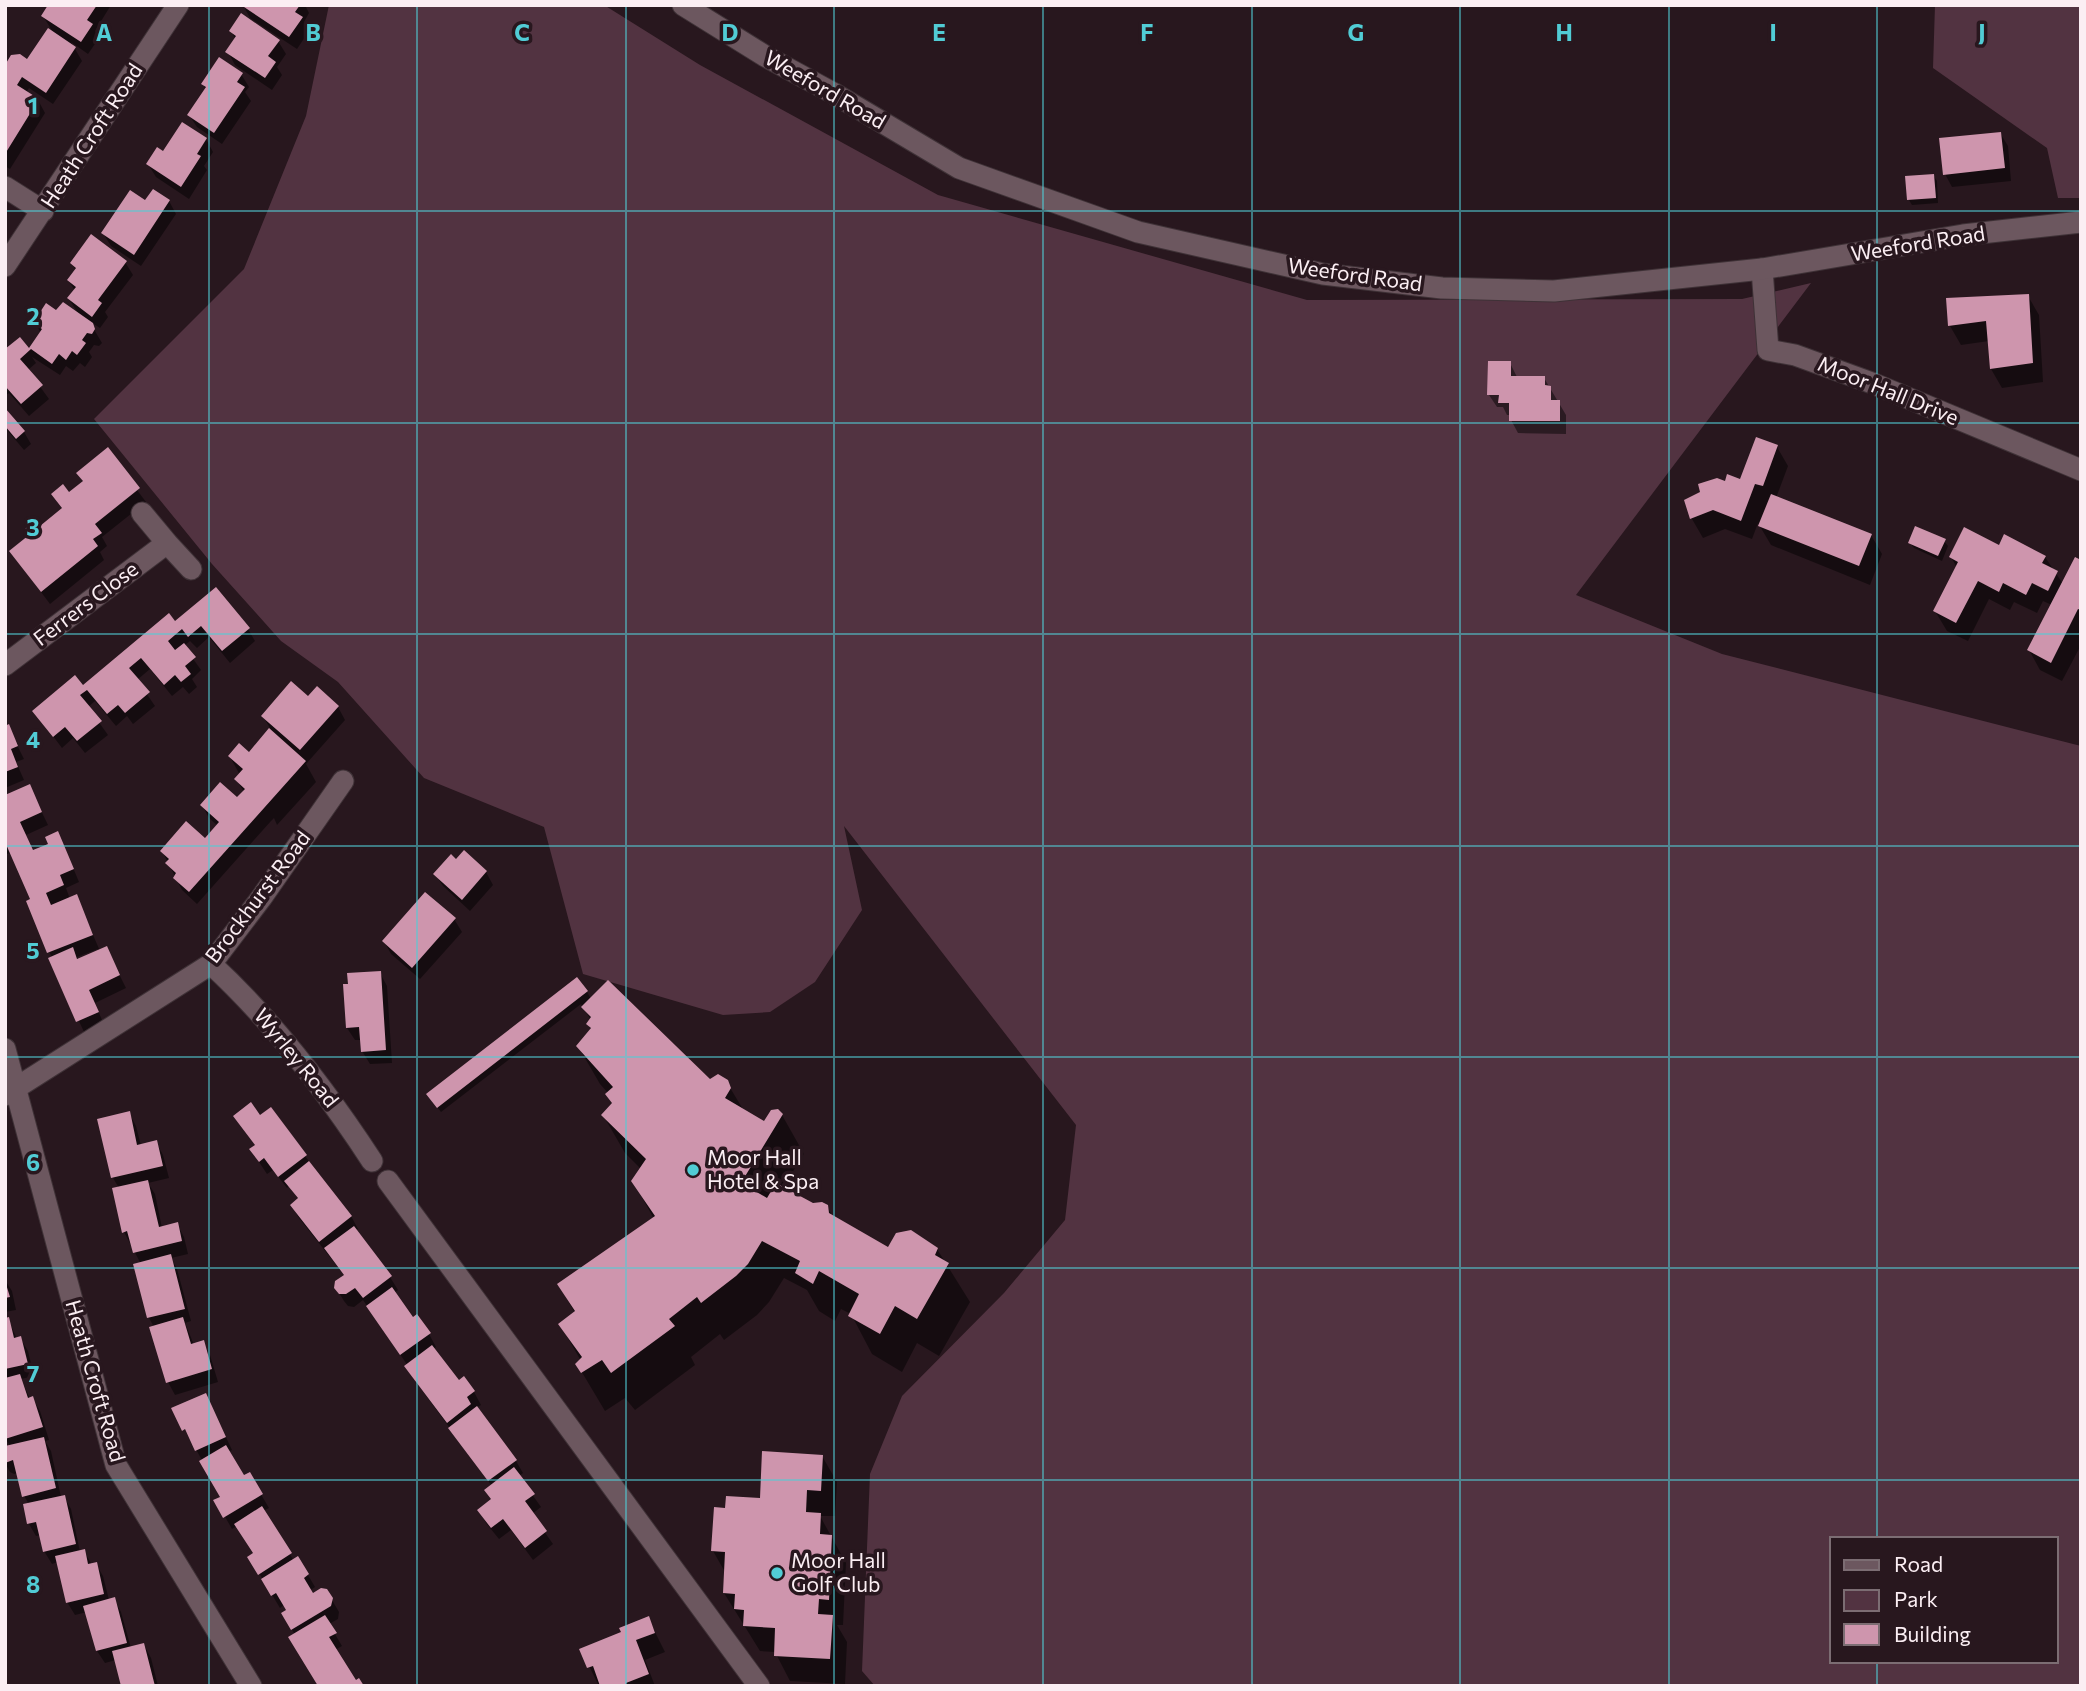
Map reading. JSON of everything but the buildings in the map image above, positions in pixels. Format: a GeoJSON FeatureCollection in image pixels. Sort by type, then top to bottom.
{"type":"FeatureCollection","features":[{"type":"Feature","properties":{"kind":"street","name":"Heath Croft Road"},"geometry":{"type":"LineString","coordinates":[[5,266],[178,5]]}},
{"type":"Feature","properties":{"kind":"street","name":"Weeford Road"},"geometry":{"type":"LineString","coordinates":[[683,5],[765,56],[959,168],[1138,232],[1323,274],[1442,288],[1554,291],[1762,269],[1963,235],[2081,222]]}},
{"type":"Feature","properties":{"kind":"street"},"geometry":{"type":"LineString","coordinates":[[5,187],[43,211]]}},
{"type":"Feature","properties":{"kind":"street","name":"Moor Hall Drive"},"geometry":{"type":"LineString","coordinates":[[1762,269],[1768,350],[1795,355],[1872,383],[2081,470]]}},
{"type":"Feature","properties":{"kind":"street"},"geometry":{"type":"LineString","coordinates":[[142,513],[191,569]]}},
{"type":"Feature","properties":{"kind":"street","name":"Ferrers Close"},"geometry":{"type":"LineString","coordinates":[[5,665],[167,543]]}},
{"type":"Feature","properties":{"kind":"street","name":"Brockhurst Road"},"geometry":{"type":"LineString","coordinates":[[11,1092],[211,964],[262,897],[343,781]]}},
{"type":"Feature","properties":{"kind":"street","name":"Wyrley Road"},"geometry":{"type":"LineString","coordinates":[[211,964],[248,999],[291,1047],[343,1116],[372,1161]]}},
{"type":"Feature","properties":{"kind":"street","name":"Heath Croft Road"},"geometry":{"type":"LineString","coordinates":[[5,1049],[11,1092],[116,1465],[251,1686]]}},
{"type":"Feature","properties":{"kind":"street"},"geometry":{"type":"LineString","coordinates":[[388,1181],[759,1686]]}},
{"type":"Feature","properties":{"kind":"green space"},"geometry":{"type":"Polygon","coordinates":[[[329,5],[604,5],[700,65],[938,195],[1307,300],[1742,299],[1811,283],[1576,595],[1722,654],[2081,746],[2081,1686],[875,1686],[862,1671],[870,1474],[902,1396],[1004,1293],[1065,1220],[1076,1125],[844,826],[862,910],[815,982],[770,1012],[723,1015],[583,974],[544,827],[424,778],[338,682],[281,641],[212,564],[94,419],[244,269],[306,116],[329,5]]]}},
{"type":"Feature","properties":{"kind":"green space"},"geometry":{"type":"Polygon","coordinates":[[[1935,5],[2081,5],[2081,198],[2058,198],[2047,148],[1933,68],[1935,5]]]}},
{"type":"Feature","properties":{"kind":"place","name":"Moor Hall Hotel & Spa"},"geometry":{"type":"Point","coordinates":[693,1170]}},
{"type":"Feature","properties":{"kind":"place","name":"Moor Hall Golf Club"},"geometry":{"type":"Point","coordinates":[777,1573]}}]}
